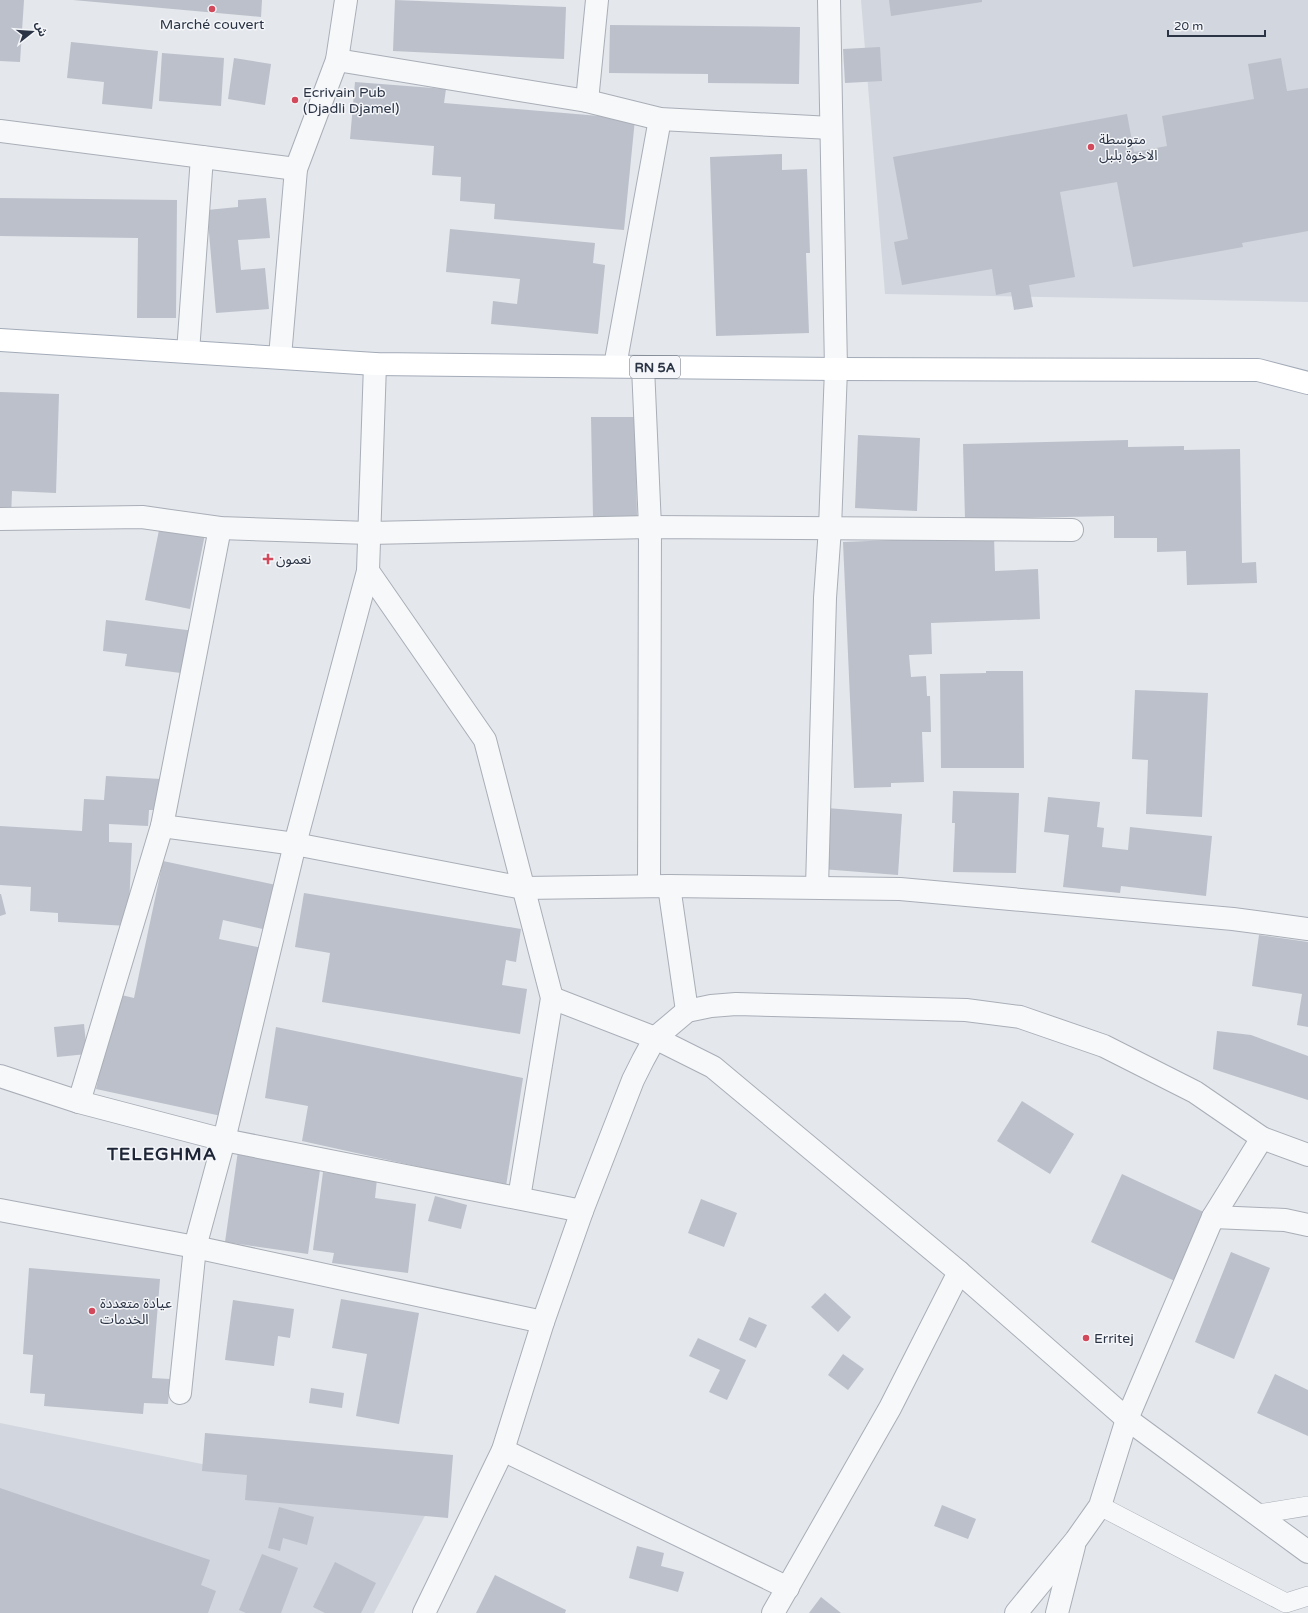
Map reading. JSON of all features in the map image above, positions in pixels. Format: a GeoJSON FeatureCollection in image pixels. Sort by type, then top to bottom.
{"type":"FeatureCollection","features":[{"type":"Feature","properties":{"kind":"main road","name":"RN 5A"},"geometry":{"type":"LineString","coordinates":[[0,340],[375,364],[836,369],[1258,370],[1308,384]]}},
{"type":"Feature","properties":{"kind":"street"},"geometry":{"type":"LineString","coordinates":[[280,357],[296,169],[337,60],[346,0]]}},
{"type":"Feature","properties":{"kind":"street"},"geometry":{"type":"LineString","coordinates":[[587,101],[597,0]]}},
{"type":"Feature","properties":{"kind":"street"},"geometry":{"type":"LineString","coordinates":[[817,887],[825,598],[830,528],[836,369],[829,0]]}},
{"type":"Feature","properties":{"kind":"street"},"geometry":{"type":"LineString","coordinates":[[337,60],[587,101],[660,119],[831,128]]}},
{"type":"Feature","properties":{"kind":"street"},"geometry":{"type":"LineString","coordinates":[[615,366],[660,119]]}},
{"type":"Feature","properties":{"kind":"street"},"geometry":{"type":"LineString","coordinates":[[0,131],[296,169]]}},
{"type":"Feature","properties":{"kind":"street"},"geometry":{"type":"LineString","coordinates":[[188,352],[202,157]]}},
{"type":"Feature","properties":{"kind":"street"},"geometry":{"type":"LineString","coordinates":[[180,1393],[195,1246],[224,1140],[296,844],[368,571],[375,364]]}},
{"type":"Feature","properties":{"kind":"street"},"geometry":{"type":"LineString","coordinates":[[643,367],[650,527],[659,886],[687,1011]]}},
{"type":"Feature","properties":{"kind":"street"},"geometry":{"type":"LineString","coordinates":[[0,519],[142,518],[220,528],[369,533],[650,527],[1072,530]]}},
{"type":"Feature","properties":{"kind":"street"},"geometry":{"type":"LineString","coordinates":[[79,1102],[162,826],[220,528]]}},
{"type":"Feature","properties":{"kind":"street"},"geometry":{"type":"LineString","coordinates":[[368,571],[485,740],[552,998],[519,1198]]}},
{"type":"Feature","properties":{"kind":"street"},"geometry":{"type":"LineString","coordinates":[[162,826],[296,844],[523,888],[659,886],[817,887],[900,890],[1233,919],[1308,929]]}},
{"type":"Feature","properties":{"kind":"street"},"geometry":{"type":"LineString","coordinates":[[552,998],[655,1038],[713,1067],[959,1272],[1127,1419],[1308,1552]]}},
{"type":"Feature","properties":{"kind":"street"},"geometry":{"type":"LineString","coordinates":[[424,1613],[503,1450],[543,1322],[582,1211],[633,1080],[655,1038],[687,1011],[711,1006],[736,1004],[966,1010],[1020,1016],[1104,1046],[1195,1092],[1262,1138],[1308,1155]]}},
{"type":"Feature","properties":{"kind":"street"},"geometry":{"type":"LineString","coordinates":[[0,1076],[79,1102],[224,1140],[582,1211]]}},
{"type":"Feature","properties":{"kind":"street"},"geometry":{"type":"LineString","coordinates":[[1016,1613],[1076,1540],[1100,1506],[1127,1419],[1213,1217],[1262,1138]]}},
{"type":"Feature","properties":{"kind":"street"},"geometry":{"type":"LineString","coordinates":[[0,1210],[195,1246],[543,1322]]}},
{"type":"Feature","properties":{"kind":"street"},"geometry":{"type":"LineString","coordinates":[[1213,1217],[1285,1220],[1308,1225]]}},
{"type":"Feature","properties":{"kind":"street"},"geometry":{"type":"LineString","coordinates":[[773,1613],[890,1408],[959,1272]]}},
{"type":"Feature","properties":{"kind":"street"},"geometry":{"type":"LineString","coordinates":[[503,1450],[788,1588]]}},
{"type":"Feature","properties":{"kind":"street"},"geometry":{"type":"LineString","coordinates":[[1057,1613],[1076,1540]]}},
{"type":"Feature","properties":{"kind":"lane"},"geometry":{"type":"LineString","coordinates":[[1100,1506],[1286,1603],[1308,1596]]}},
{"type":"Feature","properties":{"kind":"lane"},"geometry":{"type":"LineString","coordinates":[[1258,1514],[1308,1506]]}},
{"type":"Feature","properties":{"kind":"shaded area","name":"متوسطة الاخوة بلبل"},"geometry":{"type":"Polygon","coordinates":[[[861,0],[1308,0],[1308,302],[885,294],[861,0]]]}},
{"type":"Feature","properties":{"kind":"shaded area"},"geometry":{"type":"Polygon","coordinates":[[[0,1423],[428,1510],[374,1613],[0,1613],[0,1423]]]}},
{"type":"Feature","properties":{"kind":"building"},"geometry":{"type":"Polygon","coordinates":[[[0,0],[24,0],[20,62],[0,61],[0,0]]]}},
{"type":"Feature","properties":{"kind":"building","name":"Marché couvert"},"geometry":{"type":"Polygon","coordinates":[[[73,0],[262,0],[261,17],[73,0]]]}},
{"type":"Feature","properties":{"kind":"building"},"geometry":{"type":"Polygon","coordinates":[[[395,0],[566,7],[564,59],[393,51],[395,0]]]}},
{"type":"Feature","properties":{"kind":"building"},"geometry":{"type":"Polygon","coordinates":[[[889,0],[982,0],[982,2],[891,16],[889,0]]]}},
{"type":"Feature","properties":{"kind":"building"},"geometry":{"type":"Polygon","coordinates":[[[610,25],[800,27],[799,84],[708,83],[708,74],[609,73],[610,25]]]}},
{"type":"Feature","properties":{"kind":"building"},"geometry":{"type":"Polygon","coordinates":[[[71,42],[158,51],[152,109],[102,104],[104,82],[67,78],[71,42]]]}},
{"type":"Feature","properties":{"kind":"building"},"geometry":{"type":"Polygon","coordinates":[[[880,47],[882,81],[845,83],[843,49],[880,47]]]}},
{"type":"Feature","properties":{"kind":"building"},"geometry":{"type":"Polygon","coordinates":[[[162,53],[224,58],[221,106],[159,101],[162,53]]]}},
{"type":"Feature","properties":{"kind":"building"},"geometry":{"type":"Polygon","coordinates":[[[234,58],[271,64],[265,105],[228,99],[234,58]]]}},
{"type":"Feature","properties":{"kind":"building"},"geometry":{"type":"Polygon","coordinates":[[[1281,58],[1287,91],[1308,88],[1308,231],[1242,243],[1243,247],[1133,267],[1117,182],[1060,192],[1075,277],[1029,285],[1033,307],[1014,310],[1011,292],[996,295],[992,269],[902,285],[894,242],[908,239],[893,157],[1127,114],[1134,152],[1167,146],[1162,116],[1254,99],[1248,64],[1281,58]]]}},
{"type":"Feature","properties":{"kind":"building"},"geometry":{"type":"Polygon","coordinates":[[[355,82],[446,89],[444,103],[635,119],[624,230],[494,219],[495,204],[460,201],[461,177],[432,175],[434,146],[350,139],[355,82]]]}},
{"type":"Feature","properties":{"kind":"building"},"geometry":{"type":"Polygon","coordinates":[[[782,154],[782,170],[807,169],[810,253],[806,253],[809,333],[716,336],[710,157],[782,154]]]}},
{"type":"Feature","properties":{"kind":"building"},"geometry":{"type":"Polygon","coordinates":[[[0,198],[177,200],[176,318],[137,318],[138,238],[0,236],[0,198]]]}},
{"type":"Feature","properties":{"kind":"building"},"geometry":{"type":"Polygon","coordinates":[[[266,198],[270,238],[238,240],[241,270],[265,268],[269,309],[216,313],[207,210],[238,207],[238,200],[266,198]]]}},
{"type":"Feature","properties":{"kind":"building"},"geometry":{"type":"Polygon","coordinates":[[[450,229],[595,243],[593,263],[605,265],[598,334],[491,324],[493,301],[517,304],[520,279],[446,272],[450,229]]]}},
{"type":"Feature","properties":{"kind":"building"},"geometry":{"type":"Polygon","coordinates":[[[0,392],[59,394],[56,493],[12,491],[11,517],[0,517],[0,392]]]}},
{"type":"Feature","properties":{"kind":"building"},"geometry":{"type":"Polygon","coordinates":[[[591,417],[635,417],[637,516],[593,517],[591,417]]]}},
{"type":"Feature","properties":{"kind":"building"},"geometry":{"type":"Polygon","coordinates":[[[858,435],[920,438],[917,511],[855,508],[858,435]]]}},
{"type":"Feature","properties":{"kind":"building"},"geometry":{"type":"Polygon","coordinates":[[[1128,440],[1128,447],[1184,446],[1184,450],[1240,449],[1242,563],[1256,562],[1257,583],[1187,585],[1186,551],[1157,552],[1157,538],[1114,538],[1114,516],[965,519],[963,444],[1128,440]]]}},
{"type":"Feature","properties":{"kind":"building"},"geometry":{"type":"Polygon","coordinates":[[[160,525],[205,534],[190,609],[145,600],[160,525]]]}},
{"type":"Feature","properties":{"kind":"building"},"geometry":{"type":"Polygon","coordinates":[[[994,536],[995,571],[1038,569],[1040,619],[931,623],[932,654],[909,655],[911,677],[926,676],[927,696],[930,696],[931,732],[922,732],[924,782],[891,783],[891,787],[854,788],[843,542],[994,536]]]}},
{"type":"Feature","properties":{"kind":"building"},"geometry":{"type":"Polygon","coordinates":[[[106,620],[195,631],[189,674],[125,666],[127,654],[103,651],[106,620]]]}},
{"type":"Feature","properties":{"kind":"building"},"geometry":{"type":"Polygon","coordinates":[[[986,671],[1023,671],[1024,768],[941,768],[940,674],[986,673],[986,671]]]}},
{"type":"Feature","properties":{"kind":"building"},"geometry":{"type":"Polygon","coordinates":[[[1135,690],[1208,693],[1202,817],[1146,814],[1148,760],[1132,759],[1135,690]]]}},
{"type":"Feature","properties":{"kind":"building"},"geometry":{"type":"Polygon","coordinates":[[[106,776],[161,779],[159,810],[149,810],[148,826],[109,824],[109,842],[132,843],[128,926],[58,922],[58,913],[30,911],[31,887],[0,885],[0,826],[82,831],[84,799],[104,800],[106,776]]]}},
{"type":"Feature","properties":{"kind":"building"},"geometry":{"type":"Polygon","coordinates":[[[953,791],[1019,793],[1016,873],[953,872],[955,823],[952,823],[953,791]]]}},
{"type":"Feature","properties":{"kind":"building"},"geometry":{"type":"Polygon","coordinates":[[[1048,797],[1100,802],[1097,827],[1104,828],[1102,847],[1128,850],[1130,827],[1212,836],[1206,896],[1121,886],[1120,893],[1063,887],[1069,835],[1044,832],[1048,797]]]}},
{"type":"Feature","properties":{"kind":"building"},"geometry":{"type":"Polygon","coordinates":[[[827,808],[902,814],[898,875],[822,869],[827,808]]]}},
{"type":"Feature","properties":{"kind":"building"},"geometry":{"type":"Polygon","coordinates":[[[163,861],[276,885],[267,930],[223,920],[219,939],[262,948],[226,1117],[96,1089],[117,994],[134,998],[163,861]]]}},
{"type":"Feature","properties":{"kind":"building"},"geometry":{"type":"Polygon","coordinates":[[[304,893],[521,929],[516,962],[506,960],[502,985],[527,989],[520,1034],[322,1002],[330,953],[295,947],[304,893]]]}},
{"type":"Feature","properties":{"kind":"building"},"geometry":{"type":"Polygon","coordinates":[[[0,894],[6,914],[0,916],[0,894]]]}},
{"type":"Feature","properties":{"kind":"building"},"geometry":{"type":"Polygon","coordinates":[[[1259,935],[1308,942],[1308,1027],[1297,1025],[1302,994],[1252,986],[1259,935]]]}},
{"type":"Feature","properties":{"kind":"building"},"geometry":{"type":"Polygon","coordinates":[[[84,1024],[87,1054],[57,1057],[54,1027],[84,1024]]]}},
{"type":"Feature","properties":{"kind":"building"},"geometry":{"type":"Polygon","coordinates":[[[276,1027],[523,1078],[506,1186],[302,1141],[308,1106],[265,1098],[276,1027]]]}},
{"type":"Feature","properties":{"kind":"building"},"geometry":{"type":"Polygon","coordinates":[[[1217,1031],[1251,1035],[1308,1056],[1308,1100],[1213,1069],[1217,1031]]]}},
{"type":"Feature","properties":{"kind":"building"},"geometry":{"type":"Polygon","coordinates":[[[1022,1101],[1074,1134],[1050,1174],[997,1141],[1022,1101]]]}},
{"type":"Feature","properties":{"kind":"building"},"geometry":{"type":"Polygon","coordinates":[[[238,1151],[321,1163],[308,1254],[225,1242],[238,1151]]]}},
{"type":"Feature","properties":{"kind":"building"},"geometry":{"type":"Polygon","coordinates":[[[323,1172],[377,1179],[375,1198],[416,1204],[408,1273],[332,1263],[334,1253],[313,1250],[323,1172]]]}},
{"type":"Feature","properties":{"kind":"building"},"geometry":{"type":"Polygon","coordinates":[[[1122,1174],[1210,1215],[1179,1283],[1091,1242],[1122,1174]]]}},
{"type":"Feature","properties":{"kind":"building"},"geometry":{"type":"Polygon","coordinates":[[[435,1196],[467,1205],[461,1229],[428,1221],[435,1196]]]}},
{"type":"Feature","properties":{"kind":"building"},"geometry":{"type":"Polygon","coordinates":[[[701,1199],[737,1213],[724,1247],[688,1233],[701,1199]]]}},
{"type":"Feature","properties":{"kind":"building"},"geometry":{"type":"Polygon","coordinates":[[[1231,1252],[1270,1268],[1234,1359],[1195,1342],[1231,1252]]]}},
{"type":"Feature","properties":{"kind":"building","name":"عيادة متعددة الخدمات"},"geometry":{"type":"Polygon","coordinates":[[[29,1268],[160,1279],[152,1378],[170,1379],[168,1404],[144,1403],[143,1414],[44,1406],[45,1394],[30,1393],[33,1355],[23,1354],[29,1268]]]}},
{"type":"Feature","properties":{"kind":"building"},"geometry":{"type":"Polygon","coordinates":[[[825,1293],[851,1317],[838,1332],[811,1307],[825,1293]]]}},
{"type":"Feature","properties":{"kind":"building"},"geometry":{"type":"Polygon","coordinates":[[[341,1299],[419,1313],[399,1424],[356,1416],[367,1354],[332,1348],[341,1299]]]}},
{"type":"Feature","properties":{"kind":"building"},"geometry":{"type":"Polygon","coordinates":[[[233,1300],[294,1309],[290,1338],[278,1336],[274,1366],[225,1360],[233,1300]]]}},
{"type":"Feature","properties":{"kind":"building"},"geometry":{"type":"Polygon","coordinates":[[[749,1317],[767,1325],[756,1348],[739,1340],[749,1317]]]}},
{"type":"Feature","properties":{"kind":"building"},"geometry":{"type":"Polygon","coordinates":[[[698,1338],[746,1360],[727,1400],[709,1392],[720,1370],[689,1356],[698,1338]]]}},
{"type":"Feature","properties":{"kind":"building"},"geometry":{"type":"Polygon","coordinates":[[[843,1354],[864,1369],[848,1390],[828,1375],[843,1354]]]}},
{"type":"Feature","properties":{"kind":"building"},"geometry":{"type":"Polygon","coordinates":[[[1275,1374],[1308,1390],[1308,1436],[1257,1413],[1275,1374]]]}},
{"type":"Feature","properties":{"kind":"building"},"geometry":{"type":"Polygon","coordinates":[[[311,1388],[344,1393],[342,1408],[309,1403],[311,1388]]]}},
{"type":"Feature","properties":{"kind":"building"},"geometry":{"type":"Polygon","coordinates":[[[205,1433],[453,1455],[448,1518],[245,1500],[247,1475],[202,1471],[205,1433]]]}},
{"type":"Feature","properties":{"kind":"building"},"geometry":{"type":"Polygon","coordinates":[[[0,1488],[210,1560],[201,1585],[216,1591],[208,1613],[0,1613],[0,1488]]]}},
{"type":"Feature","properties":{"kind":"building"},"geometry":{"type":"Polygon","coordinates":[[[942,1505],[976,1519],[968,1539],[934,1526],[942,1505]]]}},
{"type":"Feature","properties":{"kind":"building"},"geometry":{"type":"Polygon","coordinates":[[[279,1507],[314,1517],[307,1545],[283,1538],[280,1551],[268,1548],[279,1507]]]}},
{"type":"Feature","properties":{"kind":"building"},"geometry":{"type":"Polygon","coordinates":[[[637,1546],[664,1553],[661,1566],[684,1572],[678,1592],[629,1578],[637,1546]]]}},
{"type":"Feature","properties":{"kind":"building"},"geometry":{"type":"Polygon","coordinates":[[[262,1554],[298,1568],[281,1613],[246,1613],[239,1610],[262,1554]]]}},
{"type":"Feature","properties":{"kind":"building"},"geometry":{"type":"Polygon","coordinates":[[[335,1562],[376,1583],[361,1613],[325,1613],[313,1607],[335,1562]]]}},
{"type":"Feature","properties":{"kind":"building"},"geometry":{"type":"Polygon","coordinates":[[[495,1575],[566,1610],[565,1613],[476,1613],[495,1575]]]}},
{"type":"Feature","properties":{"kind":"building"},"geometry":{"type":"Polygon","coordinates":[[[821,1597],[841,1613],[809,1613],[821,1597]]]}},
{"type":"Feature","properties":{"kind":"place","name":"Marché couvert"},"geometry":{"type":"Point","coordinates":[212,9]}},
{"type":"Feature","properties":{"kind":"place","name":"Ecrivain Pub (Djadli Djamel)"},"geometry":{"type":"Point","coordinates":[295,100]}},
{"type":"Feature","properties":{"kind":"place","name":"متوسطة الاخوة بلبل"},"geometry":{"type":"Point","coordinates":[1091,147]}},
{"type":"Feature","properties":{"kind":"place","name":"نعمون"},"geometry":{"type":"Point","coordinates":[268,559]}},
{"type":"Feature","properties":{"kind":"place","name":"عيادة متعددة الخدمات"},"geometry":{"type":"Point","coordinates":[92,1311]}},
{"type":"Feature","properties":{"kind":"place","name":"Erritej"},"geometry":{"type":"Point","coordinates":[1086,1338]}},
{"type":"Feature","properties":{"kind":"district","name":"TELEGHMA"},"geometry":{"type":"Point","coordinates":[162,1154]}}]}
